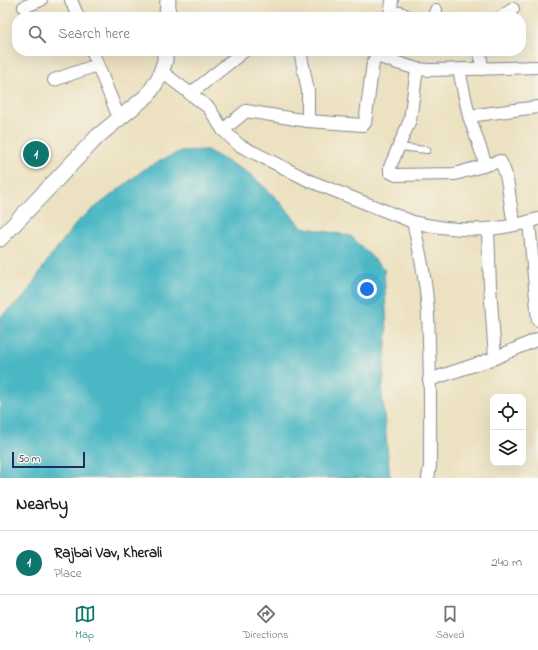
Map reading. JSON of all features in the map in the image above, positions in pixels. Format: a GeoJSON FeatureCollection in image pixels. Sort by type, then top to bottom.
{"type":"FeatureCollection","features":[{"type":"Feature","properties":{"kind":"street"},"geometry":{"type":"LineString","coordinates":[[24,7],[41,0]]}},
{"type":"Feature","properties":{"kind":"street"},"geometry":{"type":"LineString","coordinates":[[71,0],[76,12]]}},
{"type":"Feature","properties":{"kind":"street"},"geometry":{"type":"LineString","coordinates":[[167,12],[168,0]]}},
{"type":"Feature","properties":{"kind":"street"},"geometry":{"type":"LineString","coordinates":[[390,12],[392,0]]}},
{"type":"Feature","properties":{"kind":"street"},"geometry":{"type":"LineString","coordinates":[[508,12],[513,9]]}},
{"type":"Feature","properties":{"kind":"street"},"geometry":{"type":"LineString","coordinates":[[94,56],[120,118]]}},
{"type":"Feature","properties":{"kind":"street"},"geometry":{"type":"LineString","coordinates":[[0,239],[98,136],[148,96],[159,78],[165,61],[165,56]]}},
{"type":"Feature","properties":{"kind":"street"},"geometry":{"type":"LineString","coordinates":[[190,94],[231,56]]}},
{"type":"Feature","properties":{"kind":"street"},"geometry":{"type":"LineString","coordinates":[[301,56],[308,91],[308,122]]}},
{"type":"Feature","properties":{"kind":"street"},"geometry":{"type":"LineString","coordinates":[[223,130],[246,111],[308,122],[361,126],[364,124],[374,63],[377,56]]}},
{"type":"Feature","properties":{"kind":"street"},"geometry":{"type":"LineString","coordinates":[[382,56],[385,59],[417,69],[459,70],[538,67]]}},
{"type":"Feature","properties":{"kind":"street"},"geometry":{"type":"LineString","coordinates":[[481,56],[482,69]]}},
{"type":"Feature","properties":{"kind":"street"},"geometry":{"type":"LineString","coordinates":[[54,80],[98,65]]}},
{"type":"Feature","properties":{"kind":"street"},"geometry":{"type":"LineString","coordinates":[[417,69],[410,120],[389,170],[392,174],[396,175],[455,174],[498,161],[501,162],[507,186],[510,209],[515,225]]}},
{"type":"Feature","properties":{"kind":"street"},"geometry":{"type":"LineString","coordinates":[[459,70],[469,116],[486,165]]}},
{"type":"Feature","properties":{"kind":"street"},"geometry":{"type":"LineString","coordinates":[[161,71],[209,108],[223,130],[232,140],[277,166],[310,181],[413,222],[454,228],[488,228],[515,225],[534,220],[538,320]]}},
{"type":"Feature","properties":{"kind":"street"},"geometry":{"type":"LineString","coordinates":[[469,116],[538,106]]}},
{"type":"Feature","properties":{"kind":"street"},"geometry":{"type":"LineString","coordinates":[[413,222],[424,275],[427,300],[430,380],[430,466],[428,478]]}},
{"type":"Feature","properties":{"kind":"street"},"geometry":{"type":"LineString","coordinates":[[488,228],[495,358]]}},
{"type":"Feature","properties":{"kind":"street"},"geometry":{"type":"LineString","coordinates":[[430,380],[495,358],[538,339]]}},
{"type":"Feature","properties":{"kind":"lane"},"geometry":{"type":"LineString","coordinates":[[399,147],[427,150]]}},
{"type":"Feature","properties":{"kind":"water"},"geometry":{"type":"Polygon","coordinates":[[[207,150],[250,174],[276,198],[302,227],[351,236],[384,269],[387,332],[382,393],[390,478],[0,478],[0,317],[24,297],[48,260],[78,221],[146,168],[181,151],[207,150]]]}},
{"type":"Feature","properties":{"kind":"place","name":"Rajbai Vav, Kherali"},"geometry":{"type":"Point","coordinates":[36,154]}}]}
